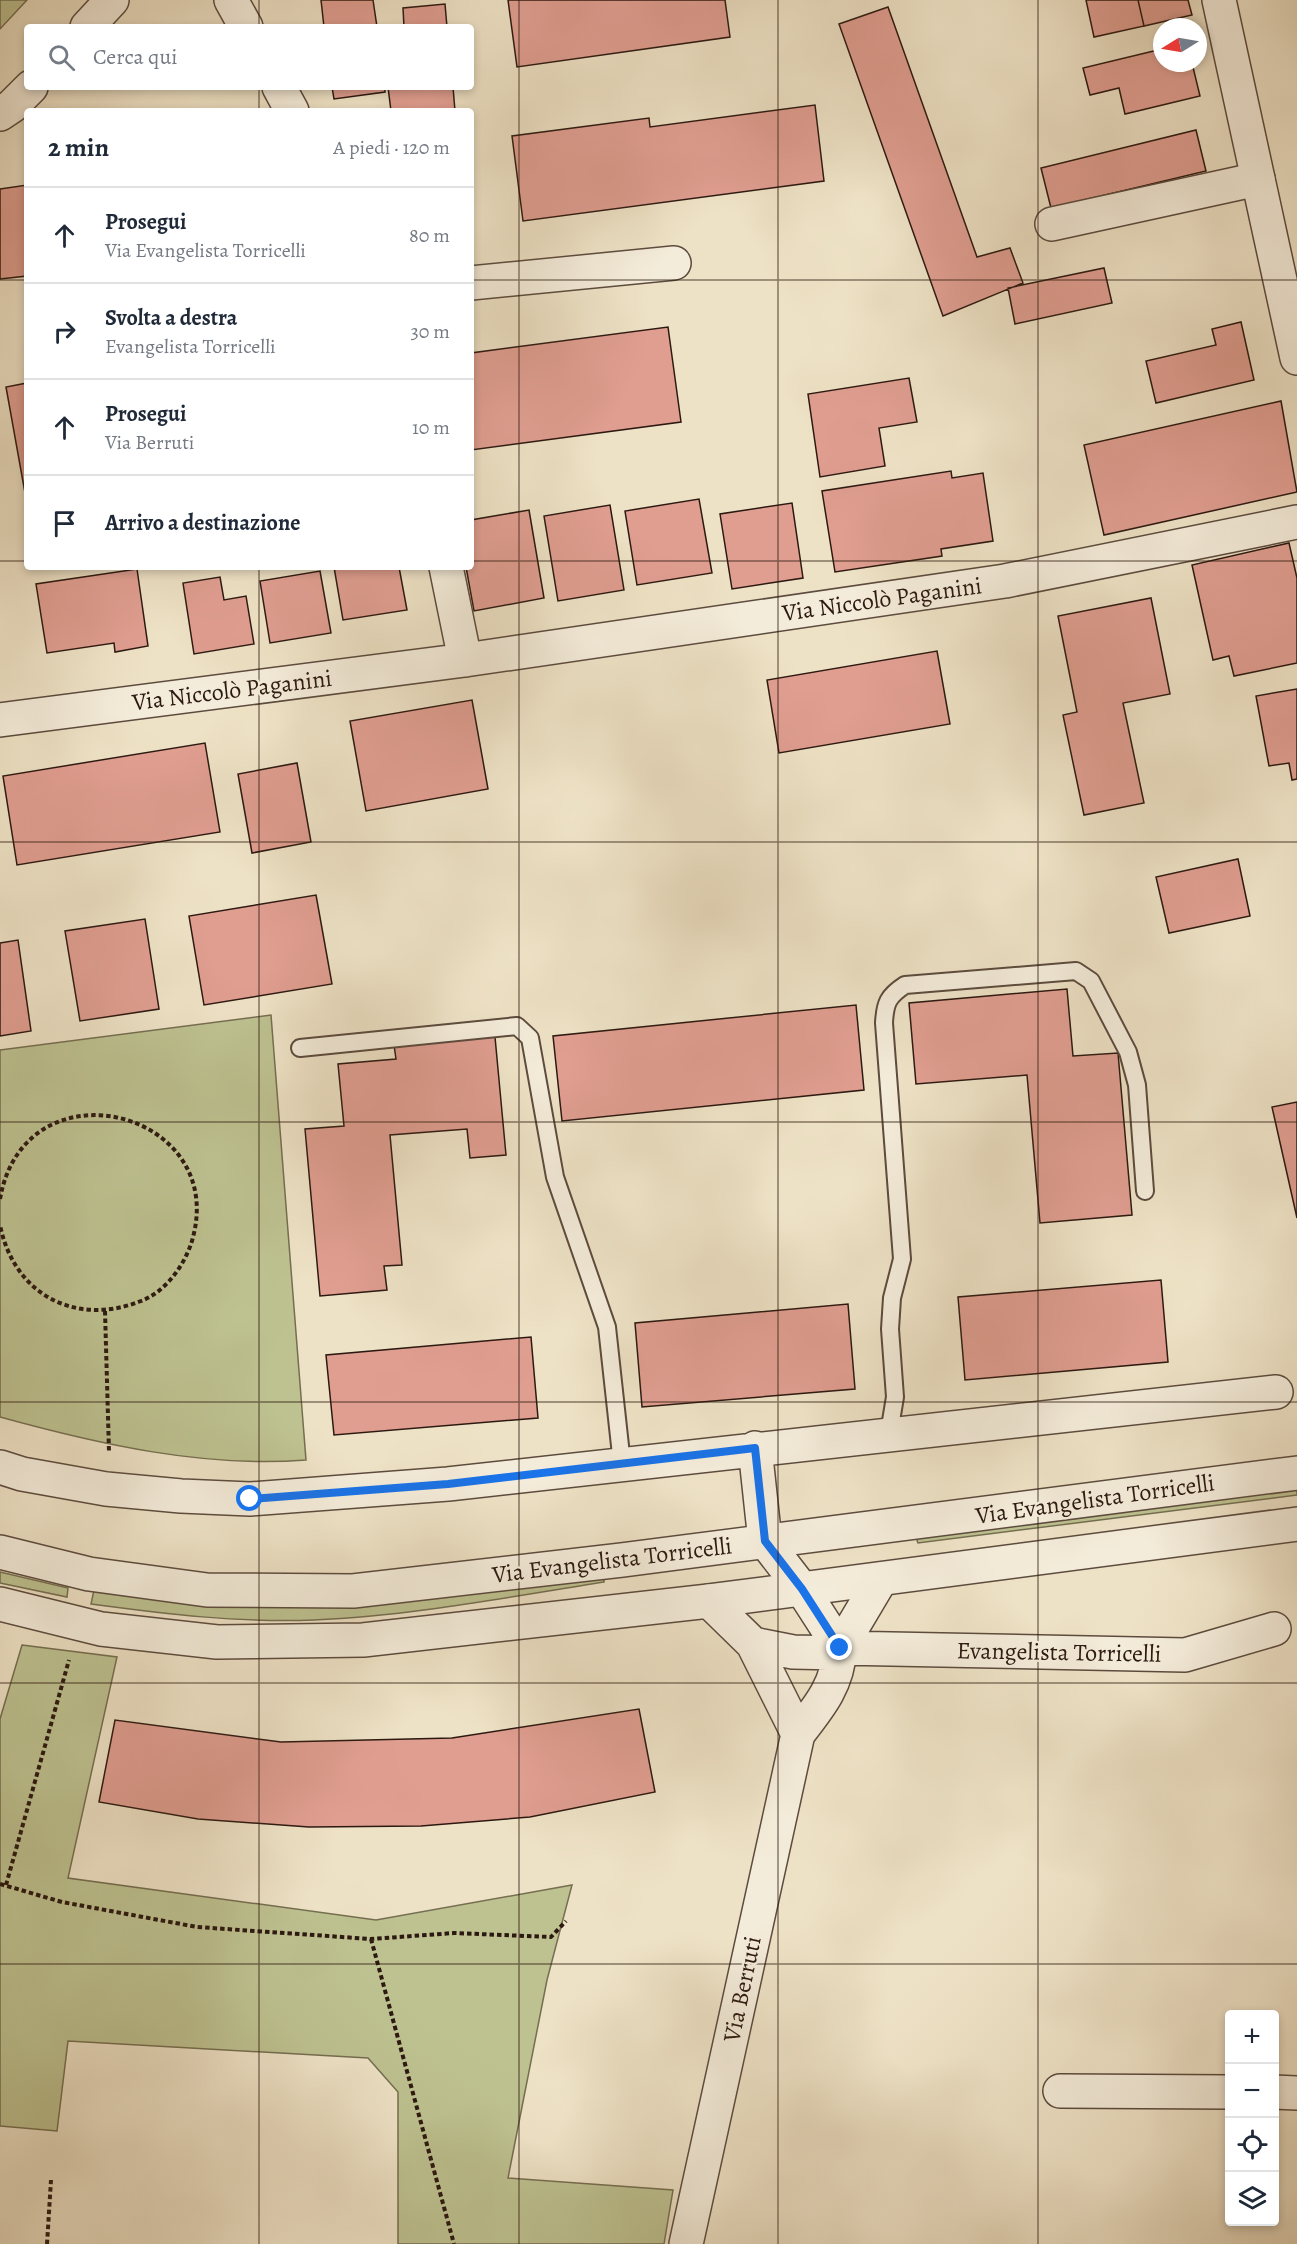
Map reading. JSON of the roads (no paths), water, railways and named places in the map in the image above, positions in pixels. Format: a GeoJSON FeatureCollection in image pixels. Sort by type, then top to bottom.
{"type":"FeatureCollection","features":[{"type":"Feature","properties":{"kind":"street"},"geometry":{"type":"LineString","coordinates":[[90,24],[112,0]]}},
{"type":"Feature","properties":{"kind":"street"},"geometry":{"type":"LineString","coordinates":[[231,0],[244,24]]}},
{"type":"Feature","properties":{"kind":"street"},"geometry":{"type":"LineString","coordinates":[[1219,0],[1297,358]]}},
{"type":"Feature","properties":{"kind":"street"},"geometry":{"type":"LineString","coordinates":[[281,90],[290,108]]}},
{"type":"Feature","properties":{"kind":"street"},"geometry":{"type":"LineString","coordinates":[[1052,224],[1258,179]]}},
{"type":"Feature","properties":{"kind":"street"},"geometry":{"type":"LineString","coordinates":[[474,283],[674,263]]}},
{"type":"Feature","properties":{"kind":"street","name":"Via Niccolò Paganini"},"geometry":{"type":"LineString","coordinates":[[0,720],[465,660],[1005,580],[1297,522]]}},
{"type":"Feature","properties":{"kind":"street"},"geometry":{"type":"LineString","coordinates":[[447,570],[465,660]]}},
{"type":"Feature","properties":{"kind":"street"},"geometry":{"type":"LineString","coordinates":[[0,1467],[22,1474],[106,1489],[250,1499],[448,1484],[889,1433],[1276,1392]]}},
{"type":"Feature","properties":{"kind":"street"},"geometry":{"type":"LineString","coordinates":[[755,1448],[765,1541],[802,1589],[840,1650]]}},
{"type":"Feature","properties":{"kind":"street","name":"Via Evangelista Torricelli"},"geometry":{"type":"LineString","coordinates":[[0,1552],[89,1574],[207,1590],[353,1591],[1297,1473]]}},
{"type":"Feature","properties":{"kind":"street","name":"Via Evangelista Torricelli"},"geometry":{"type":"LineString","coordinates":[[0,1604],[101,1629],[217,1642],[363,1640],[709,1601],[1297,1524]]}},
{"type":"Feature","properties":{"kind":"street","name":"Via Berruti"},"geometry":{"type":"LineString","coordinates":[[686,2244],[798,1734],[827,1697],[837,1673],[840,1650],[881,1579]]}},
{"type":"Feature","properties":{"kind":"street"},"geometry":{"type":"LineString","coordinates":[[709,1601],[753,1644],[798,1734]]}},
{"type":"Feature","properties":{"kind":"street","name":"Evangelista Torricelli"},"geometry":{"type":"LineString","coordinates":[[753,1644],[793,1652],[840,1650],[1185,1655],[1274,1629]]}},
{"type":"Feature","properties":{"kind":"street"},"geometry":{"type":"LineString","coordinates":[[1060,2091],[1225,2092]]}},
{"type":"Feature","properties":{"kind":"street"},"geometry":{"type":"LineString","coordinates":[[1279,2092],[1297,2092]]}},
{"type":"Feature","properties":{"kind":"lane"},"geometry":{"type":"LineString","coordinates":[[889,1433],[895,1397],[890,1329],[902,1259],[884,1023],[885,1006],[889,996],[905,985],[1043,973],[1076,971],[1091,981],[1128,1052],[1137,1085],[1146,1191]]}},
{"type":"Feature","properties":{"kind":"lane"},"geometry":{"type":"LineString","coordinates":[[300,1048],[517,1026],[530,1038],[555,1177],[607,1327],[622,1464]]}}]}
